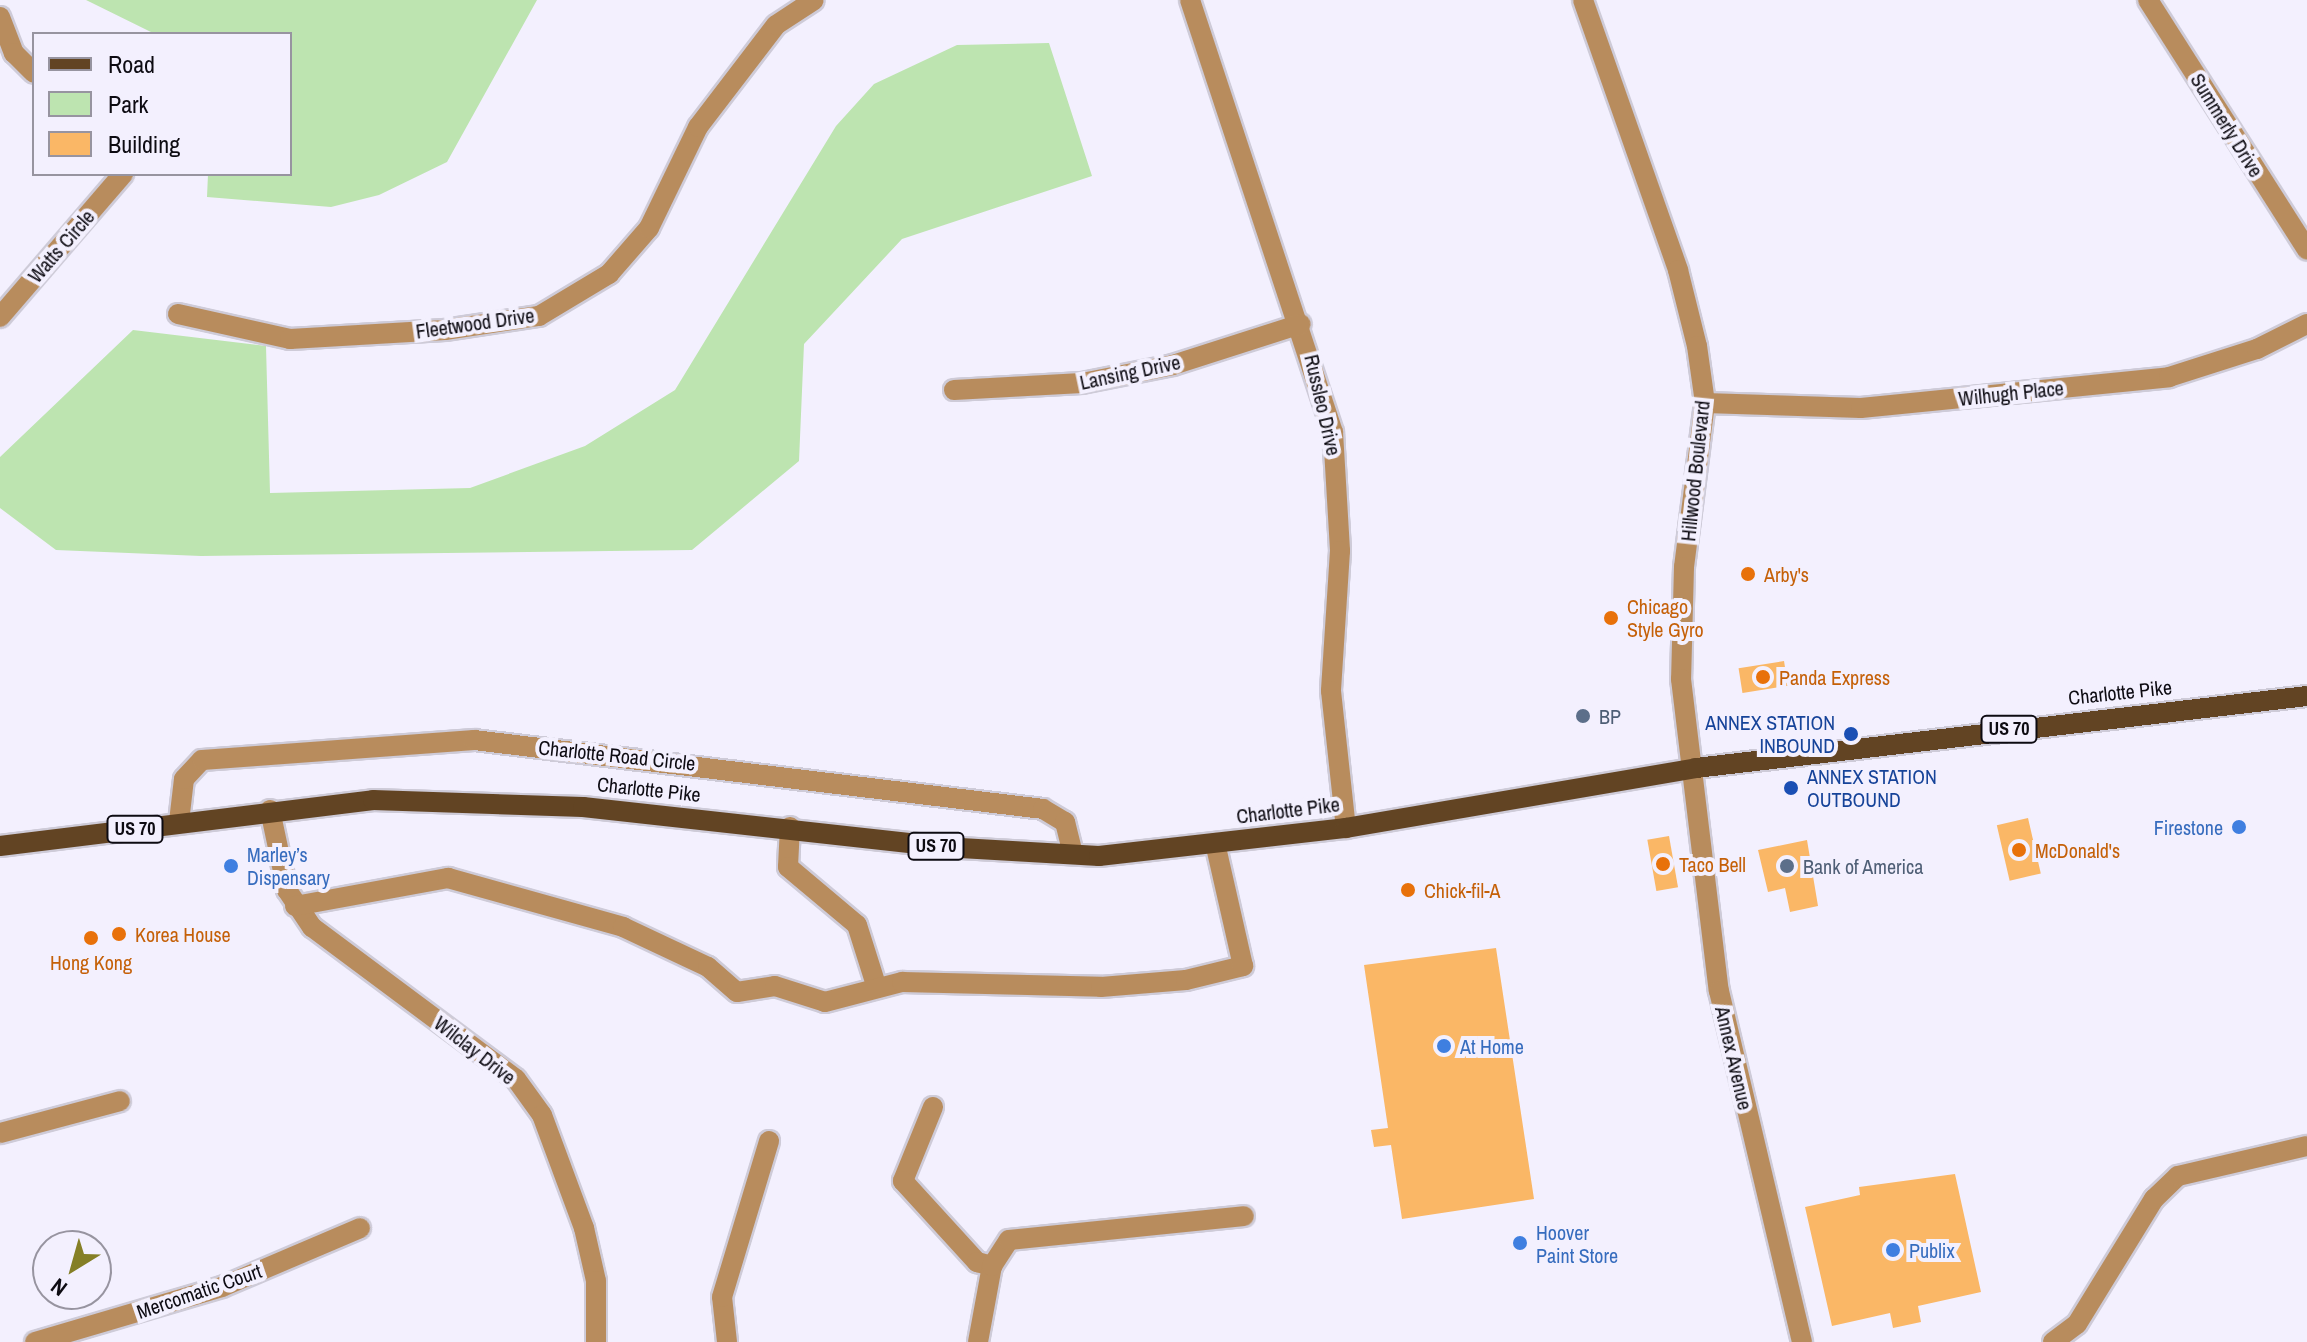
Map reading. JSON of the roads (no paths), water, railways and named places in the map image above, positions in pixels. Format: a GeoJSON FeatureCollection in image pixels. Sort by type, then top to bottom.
{"type":"FeatureCollection","features":[{"type":"Feature","properties":{"kind":"main road","name":"Charlotte Pike"},"geometry":{"type":"LineString","coordinates":[[270,810],[403,801],[583,807],[790,827],[943,847],[1073,854],[1215,843],[1346,828],[1696,768],[2307,696]]}},
{"type":"Feature","properties":{"kind":"main road","name":"US 70"},"geometry":{"type":"LineString","coordinates":[[0,846],[270,810]]}},
{"type":"Feature","properties":{"kind":"street","name":"Fleetwood Drive"},"geometry":{"type":"LineString","coordinates":[[178,314],[290,339],[445,330],[539,316],[609,274],[649,228],[698,127],[776,25],[814,0]]}},
{"type":"Feature","properties":{"kind":"street","name":"Russleo Drive"},"geometry":{"type":"LineString","coordinates":[[1190,0],[1255,207],[1301,324],[1333,432],[1339,484],[1331,691],[1346,828]]}},
{"type":"Feature","properties":{"kind":"street","name":"Hillwood Boulevard"},"geometry":{"type":"LineString","coordinates":[[1583,0],[1678,270],[1705,403],[1678,633],[1696,768]]}},
{"type":"Feature","properties":{"kind":"street","name":"Summerly Drive"},"geometry":{"type":"LineString","coordinates":[[2148,0],[2307,250]]}},
{"type":"Feature","properties":{"kind":"street"},"geometry":{"type":"LineString","coordinates":[[2,31],[14,53],[32,71]]}},
{"type":"Feature","properties":{"kind":"street","name":"Watts Circle"},"geometry":{"type":"LineString","coordinates":[[0,317],[121,176]]}},
{"type":"Feature","properties":{"kind":"street","name":"Lansing Drive"},"geometry":{"type":"LineString","coordinates":[[954,390],[1082,383],[1173,365],[1301,324]]}},
{"type":"Feature","properties":{"kind":"street","name":"Wilhugh Place"},"geometry":{"type":"LineString","coordinates":[[1705,403],[1861,408],[2169,377],[2257,349],[2307,324]]}},
{"type":"Feature","properties":{"kind":"street","name":"Charlotte Road Circle"},"geometry":{"type":"LineString","coordinates":[[179,822],[184,779],[202,760],[474,740],[1043,809],[1065,822],[1073,854]]}},
{"type":"Feature","properties":{"kind":"street","name":"Annex Avenue"},"geometry":{"type":"LineString","coordinates":[[1696,768],[1719,991],[1802,1342]]}},
{"type":"Feature","properties":{"kind":"street"},"geometry":{"type":"LineString","coordinates":[[270,810],[295,906],[448,878],[623,927],[708,967],[737,992],[775,986],[825,1002],[902,982],[1101,987],[1186,980],[1243,966],[1215,843]]}},
{"type":"Feature","properties":{"kind":"street"},"geometry":{"type":"LineString","coordinates":[[790,827],[788,867],[857,925],[877,988]]}},
{"type":"Feature","properties":{"kind":"street","name":"Wilclay Drive"},"geometry":{"type":"LineString","coordinates":[[295,906],[336,947],[516,1079],[542,1115],[584,1228],[596,1281],[596,1342]]}},
{"type":"Feature","properties":{"kind":"street"},"geometry":{"type":"LineString","coordinates":[[0,1133],[120,1101]]}},
{"type":"Feature","properties":{"kind":"street"},"geometry":{"type":"LineString","coordinates":[[933,1107],[903,1181],[977,1262],[992,1266]]}},
{"type":"Feature","properties":{"kind":"street"},"geometry":{"type":"LineString","coordinates":[[727,1342],[722,1297],[769,1141]]}},
{"type":"Feature","properties":{"kind":"street"},"geometry":{"type":"LineString","coordinates":[[2053,1342],[2077,1324],[2154,1199],[2178,1176],[2307,1146]]}},
{"type":"Feature","properties":{"kind":"street"},"geometry":{"type":"LineString","coordinates":[[978,1342],[992,1266],[1009,1240],[1244,1216]]}},
{"type":"Feature","properties":{"kind":"street","name":"Mercomatic Court"},"geometry":{"type":"LineString","coordinates":[[35,1342],[222,1287],[360,1228]]}},
{"type":"Feature","properties":{"kind":"place","name":"Arby's"},"geometry":{"type":"Point","coordinates":[1748,574]}},
{"type":"Feature","properties":{"kind":"place","name":"Chicago Style Gyro"},"geometry":{"type":"Point","coordinates":[1611,618]}},
{"type":"Feature","properties":{"kind":"place","name":"Panda Express"},"geometry":{"type":"Point","coordinates":[1763,677]}},
{"type":"Feature","properties":{"kind":"place","name":"BP"},"geometry":{"type":"Point","coordinates":[1583,716]}},
{"type":"Feature","properties":{"kind":"place","name":"ANNEX STATION INBOUND"},"geometry":{"type":"Point","coordinates":[1851,734]}},
{"type":"Feature","properties":{"kind":"place","name":"ANNEX STATION OUTBOUND"},"geometry":{"type":"Point","coordinates":[1791,788]}},
{"type":"Feature","properties":{"kind":"place","name":"Firestone"},"geometry":{"type":"Point","coordinates":[2239,827]}},
{"type":"Feature","properties":{"kind":"place","name":"McDonald's"},"geometry":{"type":"Point","coordinates":[2019,850]}},
{"type":"Feature","properties":{"kind":"place","name":"Taco Bell"},"geometry":{"type":"Point","coordinates":[1663,864]}},
{"type":"Feature","properties":{"kind":"place","name":"Marley’s Dispensary"},"geometry":{"type":"Point","coordinates":[231,866]}},
{"type":"Feature","properties":{"kind":"place","name":"Bank of America"},"geometry":{"type":"Point","coordinates":[1787,866]}},
{"type":"Feature","properties":{"kind":"place","name":"Chick-fil-A"},"geometry":{"type":"Point","coordinates":[1408,890]}},
{"type":"Feature","properties":{"kind":"place","name":"Korea House"},"geometry":{"type":"Point","coordinates":[119,934]}},
{"type":"Feature","properties":{"kind":"place","name":"Hong Kong"},"geometry":{"type":"Point","coordinates":[91,938]}},
{"type":"Feature","properties":{"kind":"place","name":"At Home"},"geometry":{"type":"Point","coordinates":[1444,1046]}},
{"type":"Feature","properties":{"kind":"place","name":"Hoover Paint Store"},"geometry":{"type":"Point","coordinates":[1520,1243]}},
{"type":"Feature","properties":{"kind":"place","name":"Publix"},"geometry":{"type":"Point","coordinates":[1893,1250]}}]}
